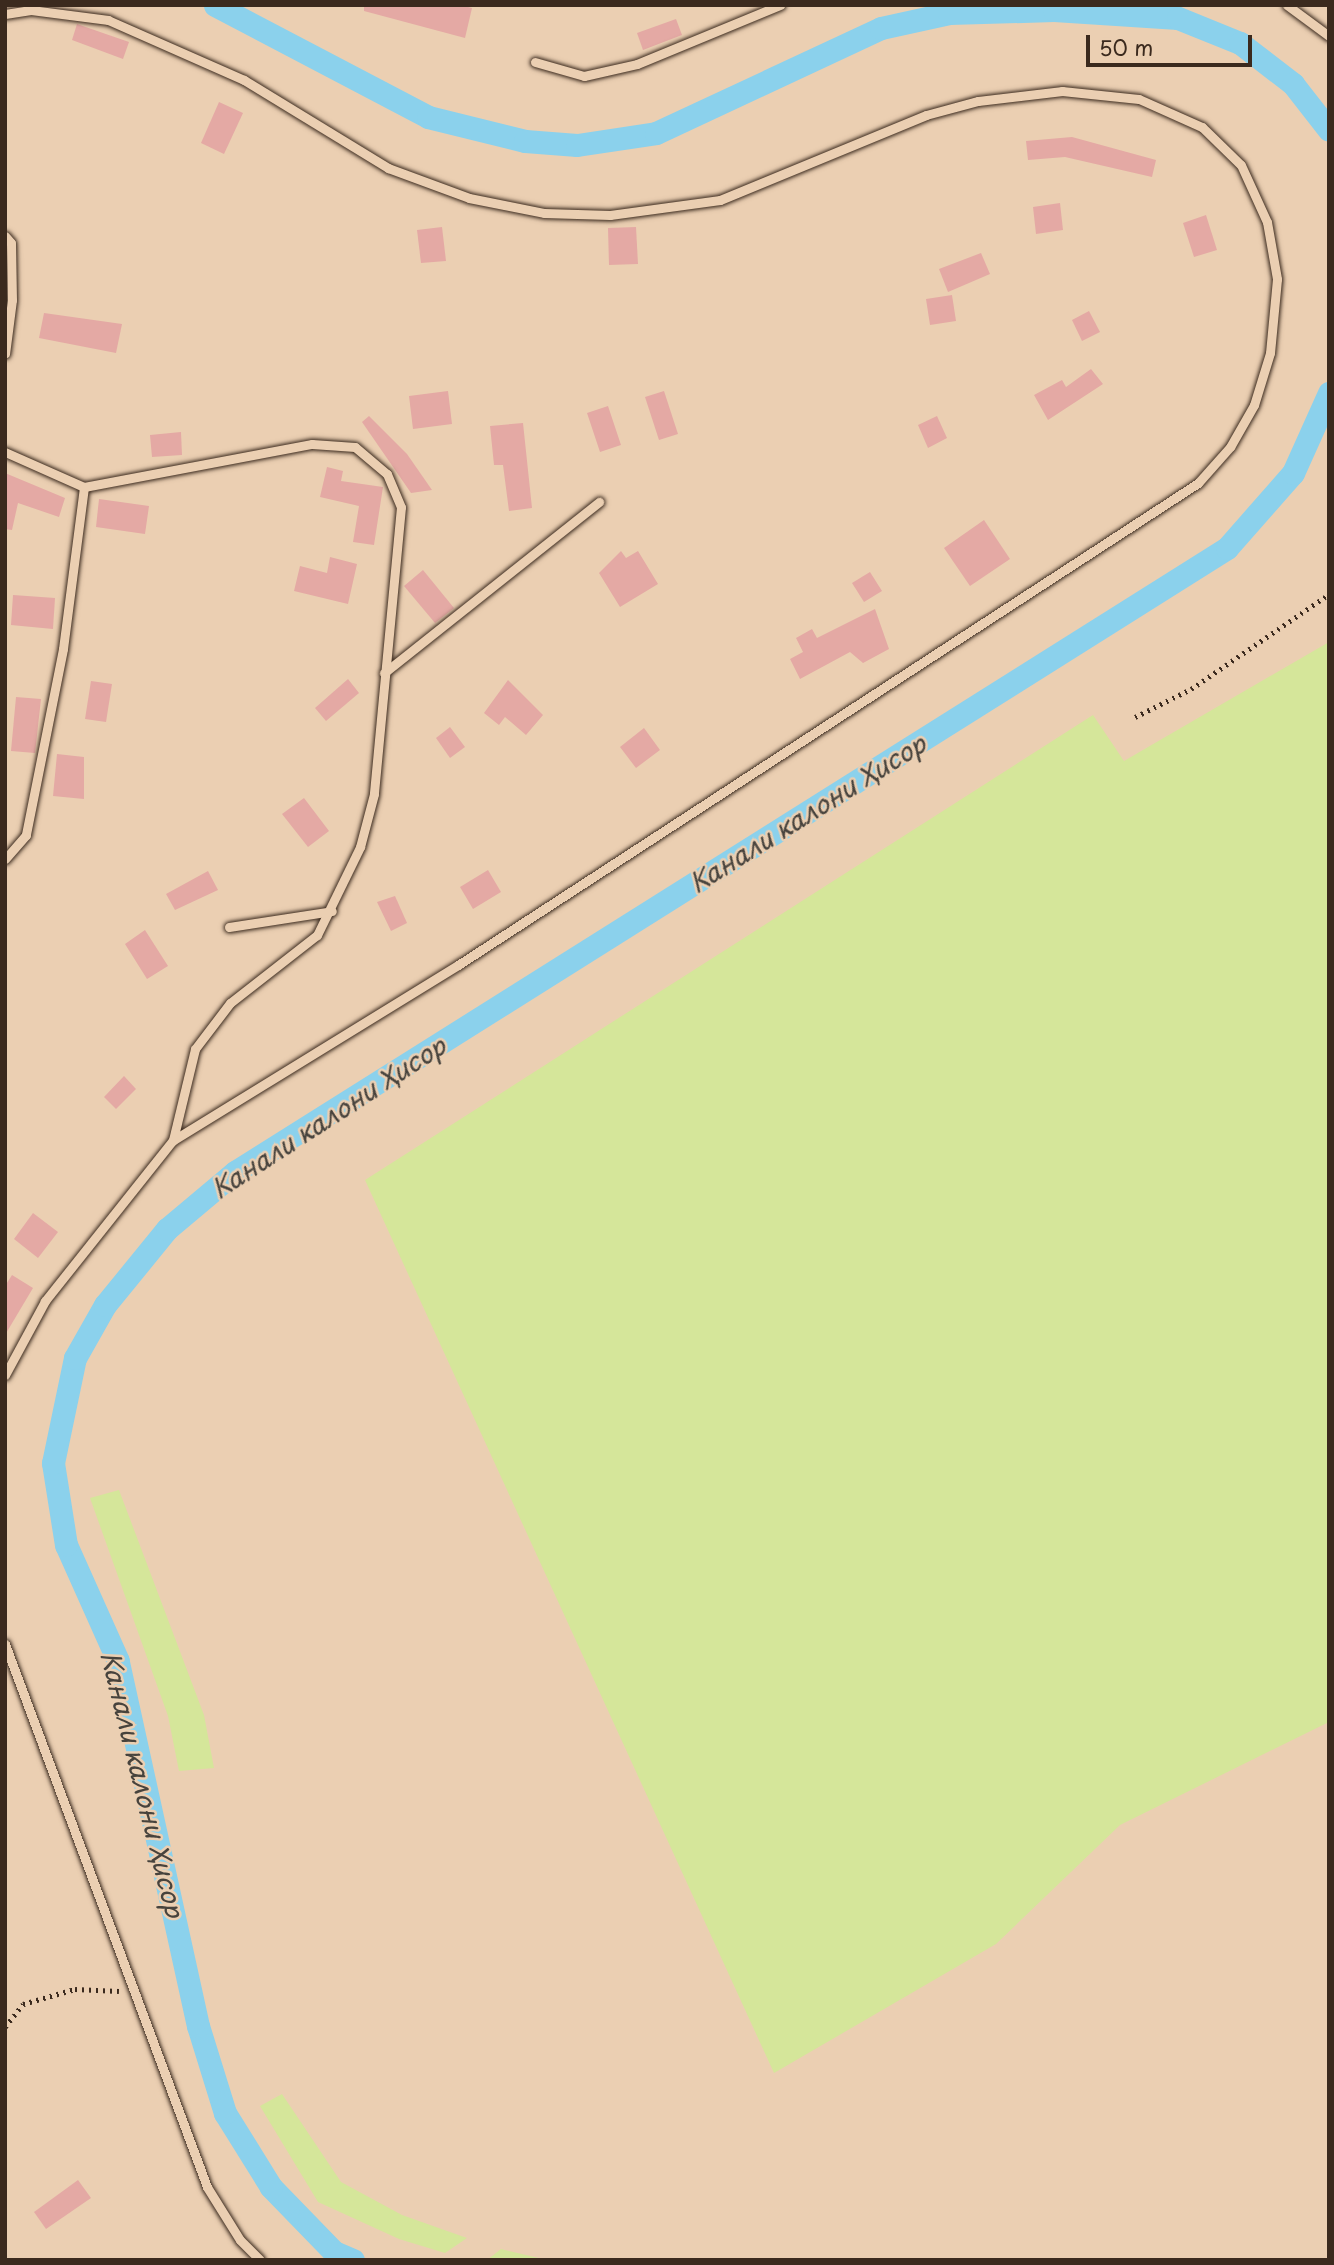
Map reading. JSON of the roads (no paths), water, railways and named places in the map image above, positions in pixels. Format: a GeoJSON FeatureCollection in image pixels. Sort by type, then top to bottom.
{"type":"FeatureCollection","features":[{"type":"Feature","properties":{"kind":"lane"},"geometry":{"type":"LineString","coordinates":[[535,62],[584,76],[637,64],[780,5]]}},
{"type":"Feature","properties":{"kind":"lane"},"geometry":{"type":"LineString","coordinates":[[1287,5],[1329,36]]}},
{"type":"Feature","properties":{"kind":"lane"},"geometry":{"type":"LineString","coordinates":[[5,14],[31,10],[108,20],[244,80],[388,168],[469,198],[544,213],[610,215],[720,200],[926,115],[978,101],[1062,91],[1139,99],[1202,127],[1241,165],[1267,222],[1277,279],[1270,353],[1254,405],[1230,447],[1198,483],[458,965],[173,1140],[45,1300],[5,1375]]}},
{"type":"Feature","properties":{"kind":"lane"},"geometry":{"type":"LineString","coordinates":[[5,236],[11,243],[12,300],[5,354]]}},
{"type":"Feature","properties":{"kind":"lane"},"geometry":{"type":"LineString","coordinates":[[5,452],[84,487],[312,444],[355,447],[387,474],[401,507],[374,794],[332,911],[317,935],[230,1003],[195,1049],[173,1140]]}},
{"type":"Feature","properties":{"kind":"lane"},"geometry":{"type":"LineString","coordinates":[[5,859],[26,835],[63,649],[84,487]]}},
{"type":"Feature","properties":{"kind":"lane"},"geometry":{"type":"LineString","coordinates":[[384,673],[599,502]]}},
{"type":"Feature","properties":{"kind":"lane"},"geometry":{"type":"LineString","coordinates":[[229,927],[332,911]]}},
{"type":"Feature","properties":{"kind":"lane"},"geometry":{"type":"LineString","coordinates":[[5,1644],[207,2187],[240,2240],[260,2260]]}},
{"type":"Feature","properties":{"kind":"waterway","name":"Канали калони Ҳисор"},"geometry":{"type":"LineString","coordinates":[[215,5],[428,117],[525,141],[577,145],[656,133],[881,28],[949,13],[1054,10],[1178,18],[1240,43],[1293,84],[1329,130]]}},
{"type":"Feature","properties":{"kind":"waterway","name":"Канали калони Ҳисор"},"geometry":{"type":"LineString","coordinates":[[353,2260],[334,2252],[271,2187],[225,2113],[198,2026],[118,1661],[66,1545],[53,1463],[75,1358],[105,1305],[167,1229],[235,1172],[1227,548],[1293,473],[1329,393]]}}]}
